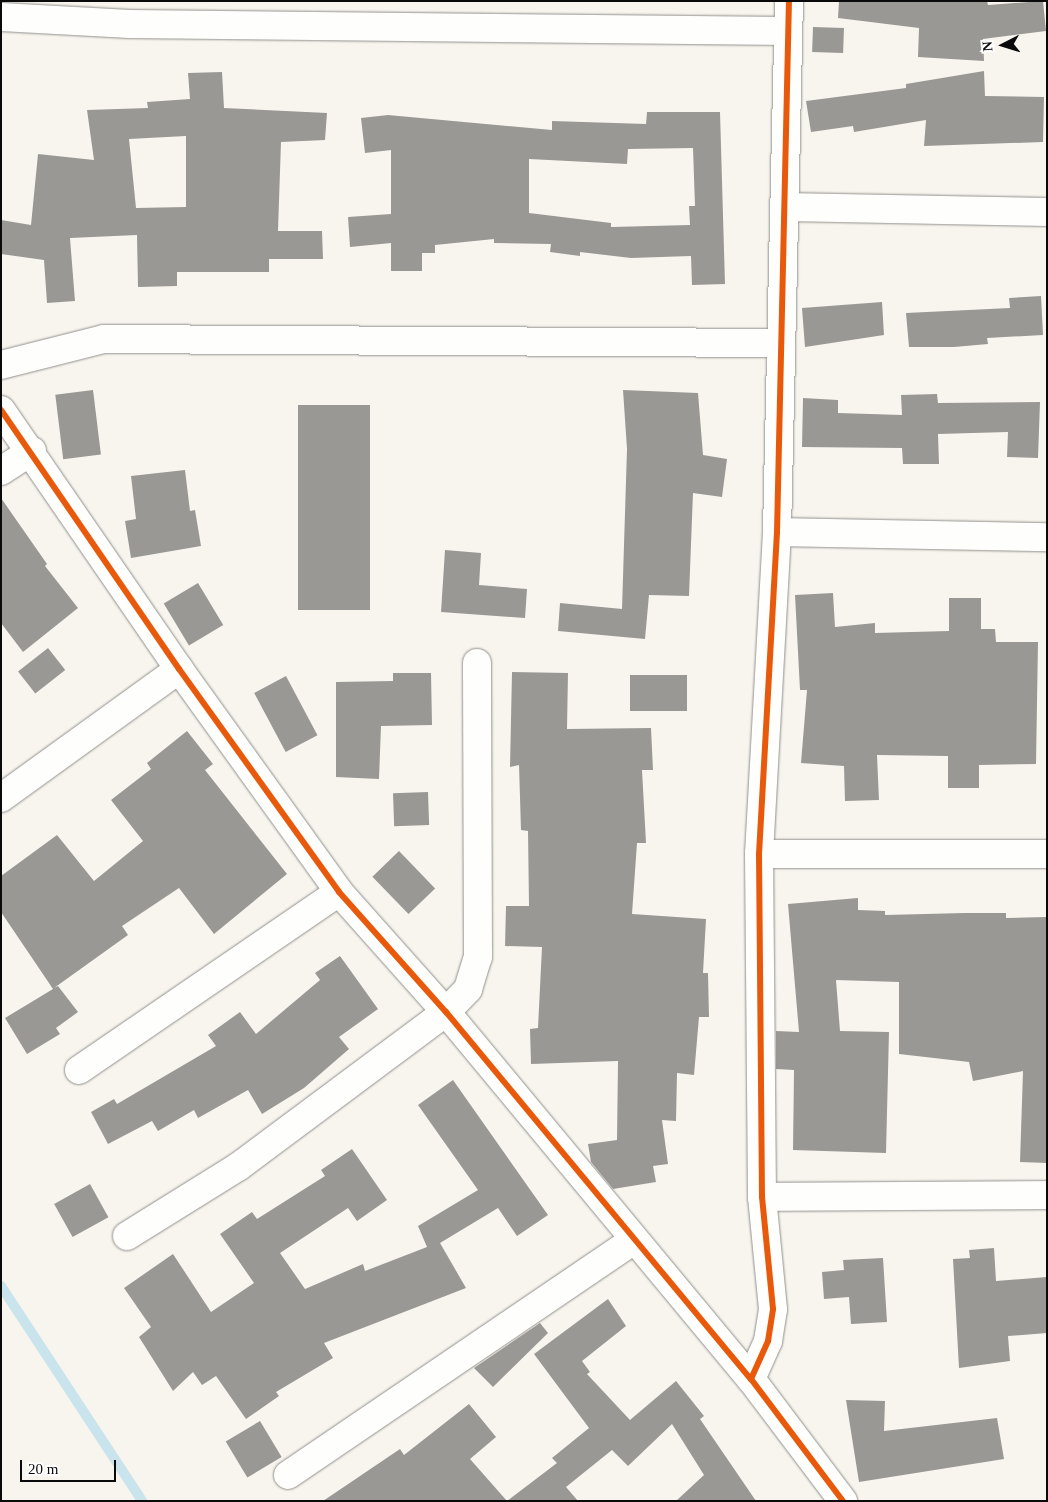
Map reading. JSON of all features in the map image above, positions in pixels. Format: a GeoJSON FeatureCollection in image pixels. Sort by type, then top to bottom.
{"type":"FeatureCollection","features":[{"type":"Feature","properties":{"kind":"street"},"geometry":{"type":"LineString","coordinates":[[751,1378],[768,1341],[772,1309],[762,1197],[759,854],[777,532],[780,344],[786,207],[789,1]]}},
{"type":"Feature","properties":{"kind":"street"},"geometry":{"type":"LineString","coordinates":[[1,17],[130,24],[788,31]]}},
{"type":"Feature","properties":{"kind":"street"},"geometry":{"type":"LineString","coordinates":[[786,207],[1047,212]]}},
{"type":"Feature","properties":{"kind":"street"},"geometry":{"type":"LineString","coordinates":[[1,365],[104,339],[780,344]]}},
{"type":"Feature","properties":{"kind":"street"},"geometry":{"type":"LineString","coordinates":[[1,410],[32,451],[179,669],[339,892],[446,1012],[634,1240],[751,1378],[843,1501]]}},
{"type":"Feature","properties":{"kind":"street"},"geometry":{"type":"LineString","coordinates":[[1,471],[32,451]]}},
{"type":"Feature","properties":{"kind":"street"},"geometry":{"type":"LineString","coordinates":[[777,532],[1047,538]]}},
{"type":"Feature","properties":{"kind":"street"},"geometry":{"type":"LineString","coordinates":[[128,1236],[238,1167],[446,1012],[468,989],[478,957],[478,664]]}},
{"type":"Feature","properties":{"kind":"street"},"geometry":{"type":"LineString","coordinates":[[1,798],[179,669]]}},
{"type":"Feature","properties":{"kind":"street"},"geometry":{"type":"LineString","coordinates":[[759,854],[1047,854]]}},
{"type":"Feature","properties":{"kind":"street"},"geometry":{"type":"LineString","coordinates":[[80,1070],[339,892]]}},
{"type":"Feature","properties":{"kind":"street"},"geometry":{"type":"LineString","coordinates":[[762,1197],[1047,1194]]}},
{"type":"Feature","properties":{"kind":"street"},"geometry":{"type":"LineString","coordinates":[[288,1475],[634,1240]]}},
{"type":"Feature","properties":{"kind":"building"},"geometry":{"type":"Polygon","coordinates":[[[839,1],[987,1],[988,5],[1043,1],[1046,31],[983,39],[984,61],[918,57],[919,28],[838,18],[839,1]]]}},
{"type":"Feature","properties":{"kind":"building"},"geometry":{"type":"Polygon","coordinates":[[[813,27],[844,28],[843,53],[812,52],[813,27]]]}},
{"type":"Feature","properties":{"kind":"building"},"geometry":{"type":"Polygon","coordinates":[[[984,71],[985,96],[1044,97],[1043,142],[924,146],[926,120],[854,132],[853,126],[811,132],[806,101],[906,88],[906,84],[984,71]]]}},
{"type":"Feature","properties":{"kind":"building"},"geometry":{"type":"Polygon","coordinates":[[[222,72],[224,108],[327,113],[325,140],[281,142],[278,231],[322,231],[323,259],[269,259],[269,272],[177,272],[177,286],[138,287],[137,235],[70,238],[75,301],[47,303],[44,260],[1,254],[1,220],[31,225],[38,154],[94,160],[87,110],[148,108],[147,102],[190,99],[188,73],[222,72]],[[186,136],[129,139],[136,208],[186,207],[186,136]]]}},
{"type":"Feature","properties":{"kind":"building"},"geometry":{"type":"Polygon","coordinates":[[[647,112],[720,112],[725,284],[692,285],[691,256],[631,258],[580,252],[580,256],[550,252],[551,244],[494,243],[494,239],[435,245],[435,253],[422,253],[422,271],[391,271],[391,243],[350,247],[348,217],[391,214],[391,150],[365,153],[361,118],[388,115],[552,130],[552,121],[646,124],[647,112]],[[693,148],[628,149],[627,164],[529,159],[529,213],[611,223],[611,227],[690,225],[689,206],[695,206],[693,148]]]}},
{"type":"Feature","properties":{"kind":"building"},"geometry":{"type":"Polygon","coordinates":[[[1041,296],[1043,335],[987,338],[988,344],[954,347],[909,347],[906,313],[1010,308],[1009,298],[1041,296]]]}},
{"type":"Feature","properties":{"kind":"building"},"geometry":{"type":"Polygon","coordinates":[[[882,302],[884,335],[805,347],[802,308],[882,302]]]}},
{"type":"Feature","properties":{"kind":"building"},"geometry":{"type":"Polygon","coordinates":[[[93,390],[101,455],[63,459],[55,395],[93,390]]]}},
{"type":"Feature","properties":{"kind":"building"},"geometry":{"type":"Polygon","coordinates":[[[623,390],[698,393],[703,455],[727,459],[722,497],[693,493],[689,596],[649,595],[645,639],[558,631],[560,603],[622,609],[627,449],[623,390]]]}},
{"type":"Feature","properties":{"kind":"building"},"geometry":{"type":"Polygon","coordinates":[[[937,394],[938,403],[1040,402],[1038,458],[1007,457],[1008,432],[938,434],[939,464],[903,464],[902,448],[802,447],[803,398],[838,400],[838,413],[902,415],[901,395],[937,394]]]}},
{"type":"Feature","properties":{"kind":"building"},"geometry":{"type":"Polygon","coordinates":[[[298,405],[370,405],[370,610],[298,610],[298,405]]]}},
{"type":"Feature","properties":{"kind":"building"},"geometry":{"type":"Polygon","coordinates":[[[185,470],[190,511],[195,510],[201,546],[131,558],[125,521],[136,519],[131,476],[185,470]]]}},
{"type":"Feature","properties":{"kind":"building"},"geometry":{"type":"Polygon","coordinates":[[[1,498],[47,564],[45,566],[78,608],[23,652],[1,623],[1,498]]]}},
{"type":"Feature","properties":{"kind":"building"},"geometry":{"type":"Polygon","coordinates":[[[445,550],[481,553],[479,585],[527,589],[525,618],[441,612],[445,550]]]}},
{"type":"Feature","properties":{"kind":"building"},"geometry":{"type":"Polygon","coordinates":[[[198,583],[223,625],[189,646],[164,604],[198,583]]]}},
{"type":"Feature","properties":{"kind":"building"},"geometry":{"type":"Polygon","coordinates":[[[833,593],[835,627],[875,623],[875,633],[949,631],[949,598],[981,598],[981,629],[995,629],[996,642],[1038,642],[1036,764],[979,765],[979,788],[948,788],[948,756],[877,755],[879,800],[845,801],[844,766],[801,763],[807,690],[800,690],[795,595],[833,593]]]}},
{"type":"Feature","properties":{"kind":"building"},"geometry":{"type":"Polygon","coordinates":[[[48,648],[65,670],[35,693],[18,671],[48,648]]]}},
{"type":"Feature","properties":{"kind":"building"},"geometry":{"type":"Polygon","coordinates":[[[512,672],[568,673],[567,729],[651,728],[653,770],[642,770],[646,843],[637,843],[632,914],[706,919],[703,973],[708,973],[709,1017],[699,1017],[694,1075],[677,1073],[676,1121],[662,1120],[668,1164],[653,1166],[656,1182],[613,1189],[591,1162],[588,1144],[617,1140],[618,1061],[531,1064],[530,1029],[538,1028],[542,947],[505,946],[506,906],[529,906],[528,831],[521,830],[519,765],[510,767],[512,672]]]}},
{"type":"Feature","properties":{"kind":"building"},"geometry":{"type":"Polygon","coordinates":[[[393,673],[431,673],[432,725],[381,726],[379,779],[336,777],[336,682],[393,681],[393,673]]]}},
{"type":"Feature","properties":{"kind":"building"},"geometry":{"type":"Polygon","coordinates":[[[630,675],[687,675],[687,711],[630,711],[630,675]]]}},
{"type":"Feature","properties":{"kind":"building"},"geometry":{"type":"Polygon","coordinates":[[[286,676],[317,735],[286,752],[254,693],[286,676]]]}},
{"type":"Feature","properties":{"kind":"building"},"geometry":{"type":"Polygon","coordinates":[[[187,731],[213,764],[205,770],[287,874],[214,934],[179,888],[122,926],[128,935],[54,988],[58,986],[78,1012],[56,1028],[60,1034],[27,1054],[5,1018],[53,989],[1,912],[1,876],[57,835],[94,881],[143,841],[111,800],[151,769],[147,763],[187,731]]]}},
{"type":"Feature","properties":{"kind":"building"},"geometry":{"type":"Polygon","coordinates":[[[428,792],[429,825],[394,826],[393,793],[428,792]]]}},
{"type":"Feature","properties":{"kind":"building"},"geometry":{"type":"Polygon","coordinates":[[[399,851],[435,888],[409,914],[372,877],[399,851]]]}},
{"type":"Feature","properties":{"kind":"building"},"geometry":{"type":"Polygon","coordinates":[[[858,898],[858,910],[885,911],[885,915],[1006,913],[1006,918],[1047,917],[1047,1163],[1020,1162],[1023,1071],[973,1081],[969,1062],[899,1054],[899,982],[836,980],[840,1031],[889,1032],[886,1153],[793,1150],[794,1070],[776,1069],[776,1031],[799,1032],[788,904],[858,898]]]}},
{"type":"Feature","properties":{"kind":"building"},"geometry":{"type":"Polygon","coordinates":[[[340,956],[378,1009],[339,1037],[349,1049],[304,1088],[262,1114],[248,1090],[198,1118],[194,1110],[158,1131],[152,1121],[108,1144],[91,1112],[114,1099],[117,1104],[216,1046],[208,1035],[240,1012],[256,1034],[320,980],[315,973],[340,956]]]}},
{"type":"Feature","properties":{"kind":"building"},"geometry":{"type":"Polygon","coordinates":[[[453,1080],[548,1215],[517,1236],[498,1208],[440,1243],[466,1288],[324,1343],[333,1358],[276,1392],[279,1396],[246,1419],[216,1376],[202,1385],[193,1372],[173,1391],[139,1337],[151,1327],[124,1288],[173,1254],[211,1312],[254,1283],[220,1234],[252,1212],[257,1219],[325,1176],[321,1170],[352,1149],[387,1200],[357,1221],[348,1208],[280,1253],[305,1289],[363,1264],[365,1271],[427,1247],[418,1226],[478,1190],[418,1105],[453,1080]]]}},
{"type":"Feature","properties":{"kind":"building"},"geometry":{"type":"Polygon","coordinates":[[[90,1184],[108,1217],[73,1237],[54,1204],[90,1184]]]}},
{"type":"Feature","properties":{"kind":"building"},"geometry":{"type":"Polygon","coordinates":[[[994,1248],[996,1281],[1047,1277],[1047,1333],[1008,1336],[1010,1361],[959,1368],[953,1259],[970,1258],[969,1250],[994,1248]]]}},
{"type":"Feature","properties":{"kind":"building"},"geometry":{"type":"Polygon","coordinates":[[[883,1258],[887,1322],[851,1324],[849,1297],[824,1299],[822,1272],[844,1270],[843,1260],[883,1258]]]}},
{"type":"Feature","properties":{"kind":"building"},"geometry":{"type":"Polygon","coordinates":[[[608,1299],[626,1326],[582,1361],[590,1372],[587,1374],[630,1420],[676,1381],[704,1416],[700,1419],[756,1501],[676,1501],[704,1475],[672,1424],[628,1466],[612,1450],[566,1487],[578,1501],[507,1501],[557,1463],[552,1458],[589,1428],[534,1354],[608,1299]]]}},
{"type":"Feature","properties":{"kind":"building"},"geometry":{"type":"Polygon","coordinates":[[[540,1323],[548,1333],[493,1387],[474,1368],[540,1323]]]}},
{"type":"Feature","properties":{"kind":"building"},"geometry":{"type":"Polygon","coordinates":[[[846,1400],[885,1401],[884,1431],[997,1418],[1004,1459],[859,1482],[846,1400]]]}},
{"type":"Feature","properties":{"kind":"building"},"geometry":{"type":"Polygon","coordinates":[[[469,1404],[496,1437],[470,1459],[507,1501],[323,1501],[400,1449],[404,1455],[469,1404]]]}},
{"type":"Feature","properties":{"kind":"building"},"geometry":{"type":"Polygon","coordinates":[[[260,1421],[282,1457],[247,1478],[226,1442],[260,1421]]]}},
{"type":"Feature","properties":{"kind":"waterway"},"geometry":{"type":"LineString","coordinates":[[1,1286],[142,1501]]}},
{"type":"Feature","properties":{"kind":"cycle path"},"geometry":{"type":"LineString","coordinates":[[751,1379],[768,1341],[773,1309],[762,1197],[759,854],[777,532],[789,1]]}},
{"type":"Feature","properties":{"kind":"cycle path"},"geometry":{"type":"LineString","coordinates":[[1,410],[179,669],[339,892],[446,1012],[751,1379],[843,1501]]}}]}
